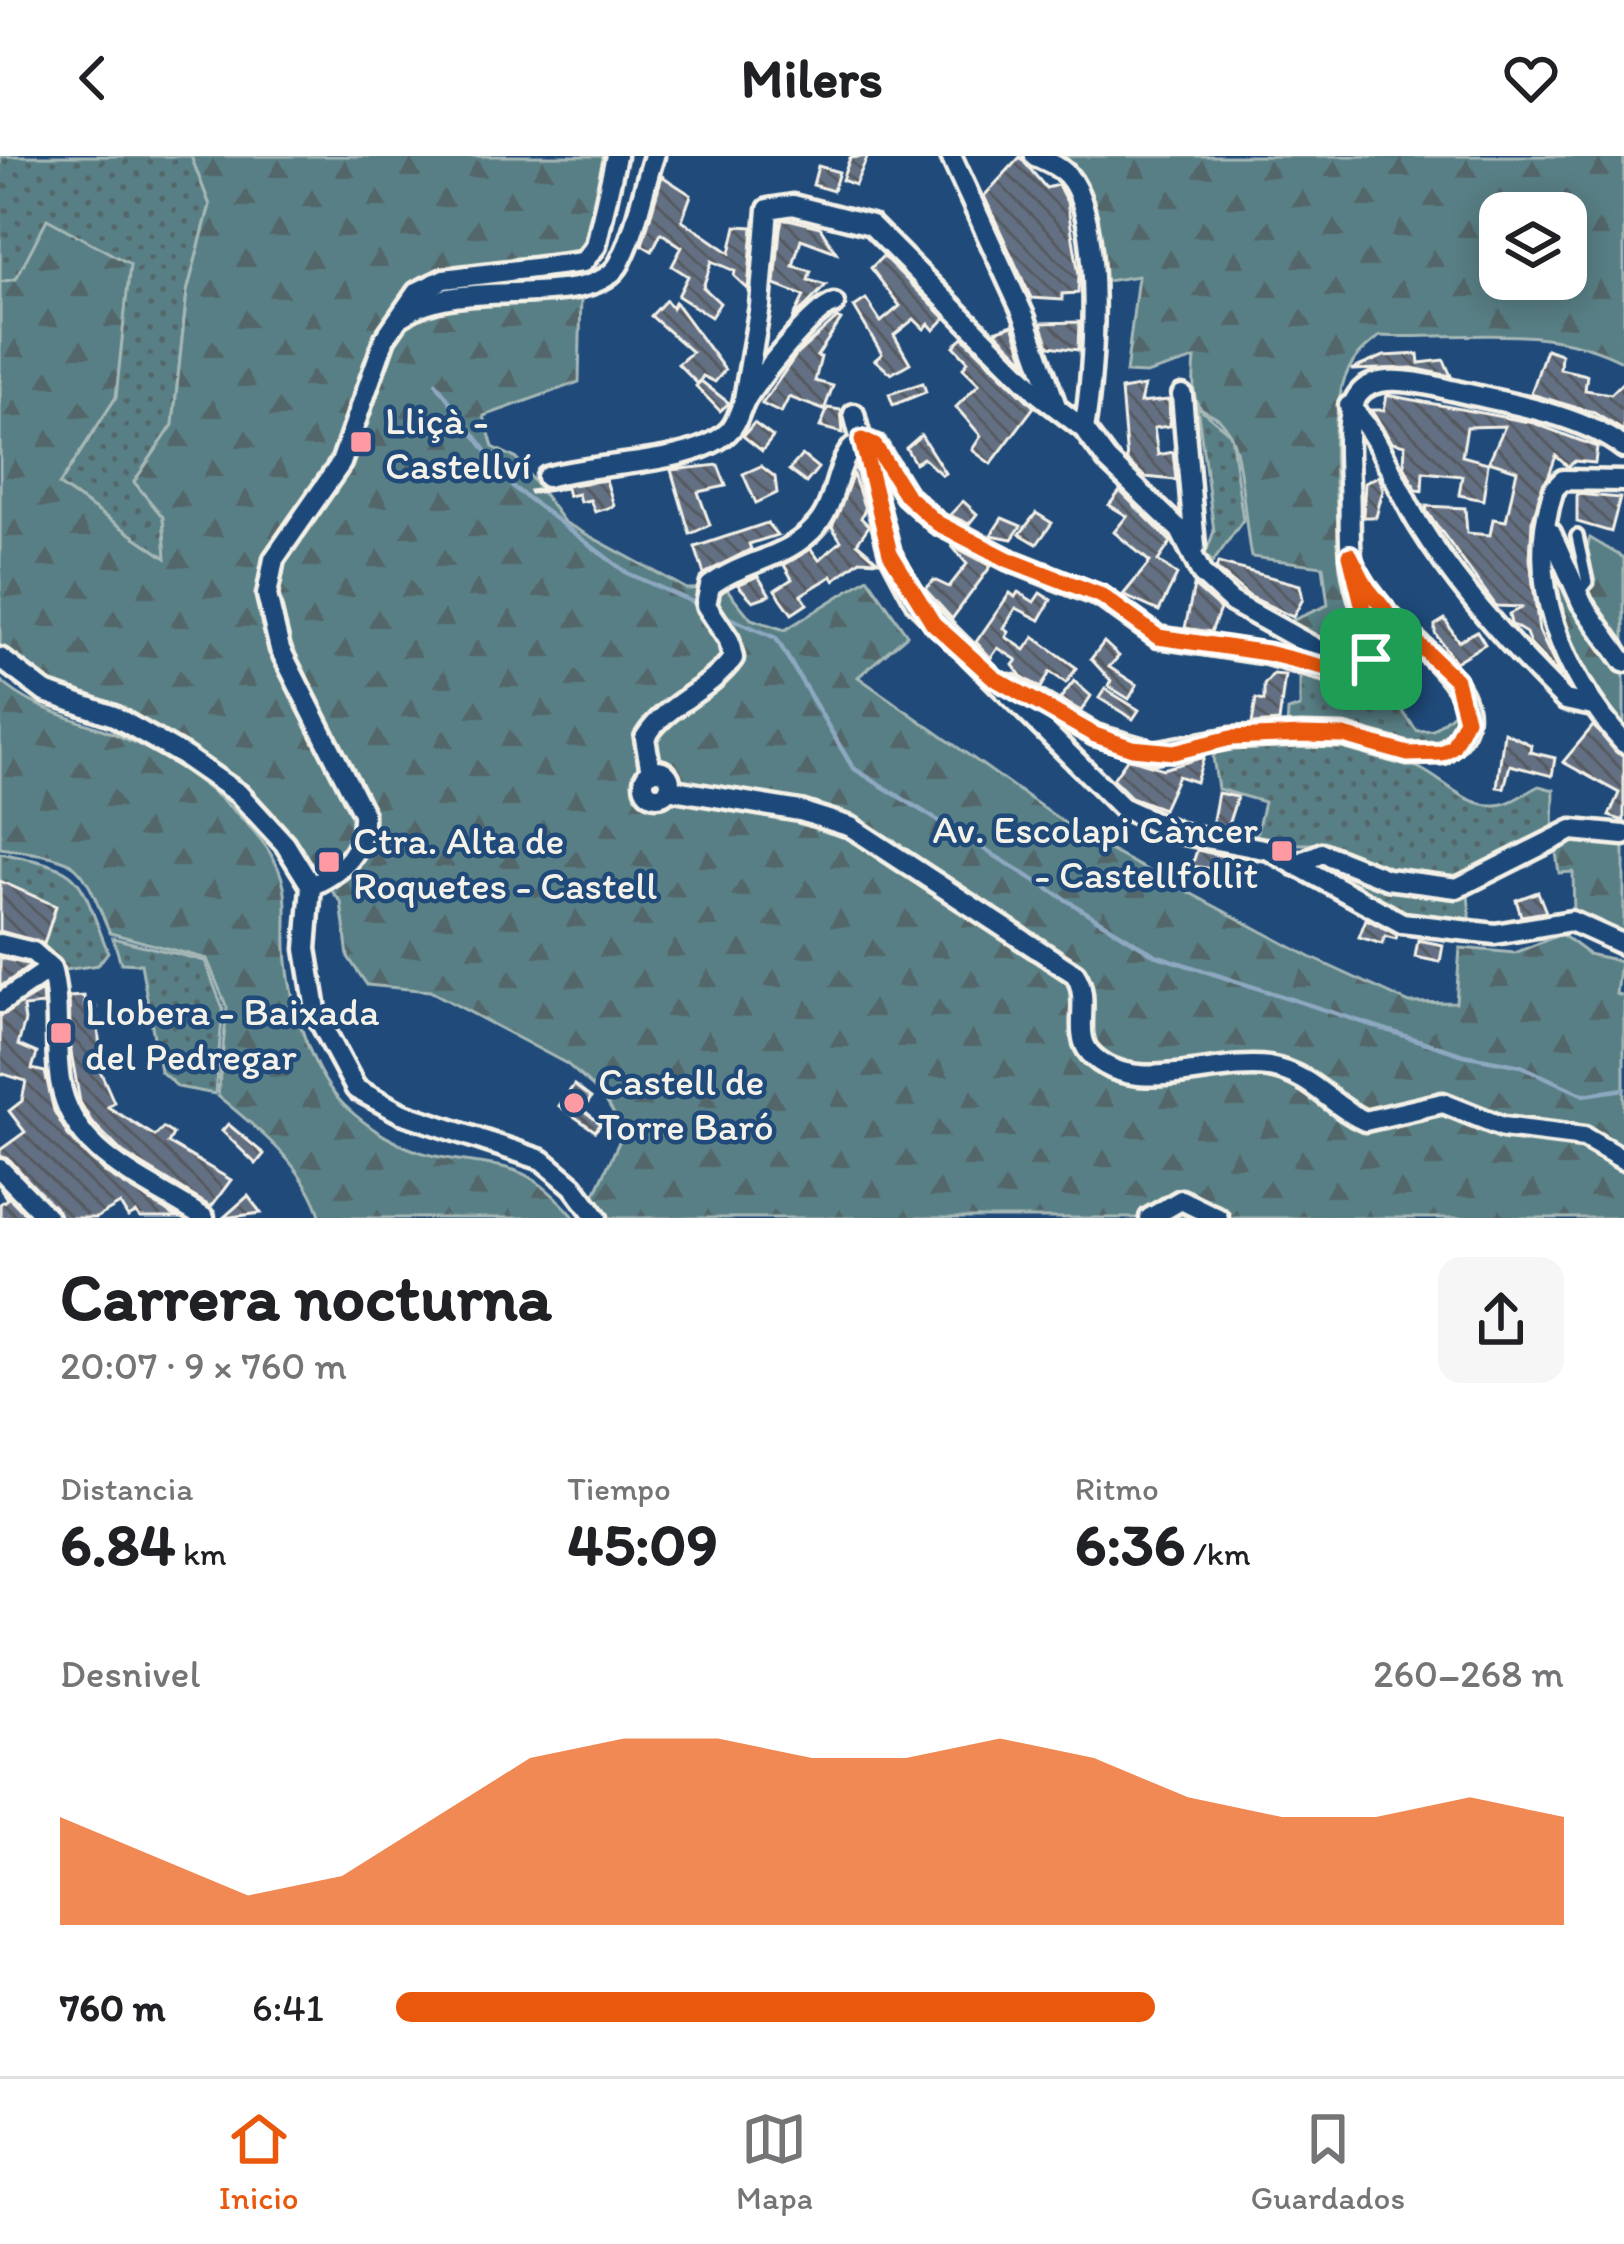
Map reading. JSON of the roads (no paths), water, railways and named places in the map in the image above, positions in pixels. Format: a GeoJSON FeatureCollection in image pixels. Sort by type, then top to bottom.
{"type":"FeatureCollection","features":[{"type":"Feature","properties":{"kind":"street"},"geometry":{"type":"LineString","coordinates":[[311,886],[350,862],[361,843],[363,814],[287,668],[268,607],[267,583],[280,547],[341,464],[381,348],[408,301],[434,282],[573,266],[587,259],[596,246],[616,156]]}},
{"type":"Feature","properties":{"kind":"street"},"geometry":{"type":"LineString","coordinates":[[400,318],[416,306],[466,292],[574,288],[601,281],[620,261],[653,156]]}},
{"type":"Feature","properties":{"kind":"street"},"geometry":{"type":"LineString","coordinates":[[951,156],[1025,318],[1057,406]]}},
{"type":"Feature","properties":{"kind":"street"},"geometry":{"type":"LineString","coordinates":[[1035,156],[1068,175],[1087,217],[1093,388],[1084,429]]}},
{"type":"Feature","properties":{"kind":"street"},"geometry":{"type":"LineString","coordinates":[[743,405],[760,306],[763,225],[768,209],[779,203],[871,225],[1084,429],[1125,478],[1180,530],[1202,574],[1232,602],[1291,638],[1340,657],[1371,659]]}},
{"type":"Feature","properties":{"kind":"street"},"geometry":{"type":"LineString","coordinates":[[547,477],[704,446],[728,432],[743,405],[803,329],[824,307],[834,304]]}},
{"type":"Feature","properties":{"kind":"street"},"geometry":{"type":"LineString","coordinates":[[862,440],[875,446],[906,495],[937,523],[1009,560],[1102,596],[1158,637],[1267,653],[1357,679],[1368,671],[1371,659],[1369,627],[1350,555],[1349,406],[1368,384],[1404,380],[1587,425],[1624,448]]}},
{"type":"Feature","properties":{"kind":"street"},"geometry":{"type":"LineString","coordinates":[[1182,395],[1192,528],[1202,574]]}},
{"type":"Feature","properties":{"kind":"street"},"geometry":{"type":"LineString","coordinates":[[1349,406],[1373,433],[1418,523],[1453,574],[1565,700],[1593,706]]}},
{"type":"Feature","properties":{"kind":"street"},"geometry":{"type":"LineString","coordinates":[[854,414],[900,577],[933,623],[1123,808],[1179,833],[1269,850],[1402,923],[1495,934],[1571,921],[1624,946]]}},
{"type":"Feature","properties":{"kind":"street"},"geometry":{"type":"LineString","coordinates":[[862,440],[849,451],[828,511],[802,541],[710,586],[706,605],[729,640],[733,658],[708,686],[653,724],[645,738],[651,772],[666,775],[668,790],[800,811],[874,840],[1075,974],[1084,988],[1084,1042],[1090,1054],[1126,1075],[1210,1066],[1270,1067],[1318,1086],[1365,1121],[1443,1103],[1503,1127],[1584,1137],[1624,1160]]}},
{"type":"Feature","properties":{"kind":"street"},"geometry":{"type":"LineString","coordinates":[[1624,481],[1563,480],[1554,489],[1547,523],[1552,620],[1565,662],[1624,743]]}},
{"type":"Feature","properties":{"kind":"street"},"geometry":{"type":"LineString","coordinates":[[1547,523],[1577,594],[1624,662]]}},
{"type":"Feature","properties":{"kind":"street"},"geometry":{"type":"LineString","coordinates":[[994,678],[1095,735],[1154,752],[1231,738],[1302,735],[1344,736],[1408,754],[1442,753],[1460,735],[1466,719],[1456,680],[1384,610],[1350,555]]}},
{"type":"Feature","properties":{"kind":"street"},"geometry":{"type":"LineString","coordinates":[[0,658],[45,692],[130,724],[239,794],[285,844],[311,886],[306,949],[311,996],[325,1038],[356,1089],[400,1112],[542,1160],[573,1186],[597,1218]]}},
{"type":"Feature","properties":{"kind":"street"},"geometry":{"type":"LineString","coordinates":[[1295,865],[1322,853],[1387,879],[1457,888],[1572,830],[1624,835]]}},
{"type":"Feature","properties":{"kind":"street"},"geometry":{"type":"LineString","coordinates":[[0,944],[33,952],[51,968],[59,1080],[80,1134],[97,1152],[204,1218]]}},
{"type":"Feature","properties":{"kind":"street"},"geometry":{"type":"LineString","coordinates":[[0,1003],[51,968]]}},
{"type":"Feature","properties":{"kind":"street"},"geometry":{"type":"LineString","coordinates":[[0,1169],[48,1218]]}},
{"type":"Feature","properties":{"kind":"street"},"geometry":{"type":"LineString","coordinates":[[1150,1218],[1181,1200],[1218,1218]]}},
{"type":"Feature","properties":{"kind":"lane"},"geometry":{"type":"LineString","coordinates":[[1577,536],[1587,582],[1577,594]]}},
{"type":"Feature","properties":{"kind":"waterway"},"geometry":{"type":"LineString","coordinates":[[436,383],[513,487],[627,573],[702,606]]}},
{"type":"Feature","properties":{"kind":"waterway"},"geometry":{"type":"LineString","coordinates":[[718,613],[776,638],[853,768],[1155,955],[1464,1055],[1521,1066],[1584,1095],[1624,1089]]}},
{"type":"Feature","properties":{"kind":"place","name":"Lliçà - Castellví"},"geometry":{"type":"Point","coordinates":[361,442]}},
{"type":"Feature","properties":{"kind":"place","name":"Av. Escolapi Càncer - Castellfollit"},"geometry":{"type":"Point","coordinates":[1282,851]}},
{"type":"Feature","properties":{"kind":"place","name":"Ctra. Alta de Roquetes - Castell"},"geometry":{"type":"Point","coordinates":[329,862]}},
{"type":"Feature","properties":{"kind":"place","name":"Llobera - Baixada del Pedregar"},"geometry":{"type":"Point","coordinates":[61,1033]}},
{"type":"Feature","properties":{"kind":"place","name":"Castell de Torre Baró"},"geometry":{"type":"Point","coordinates":[574,1103]}}]}
